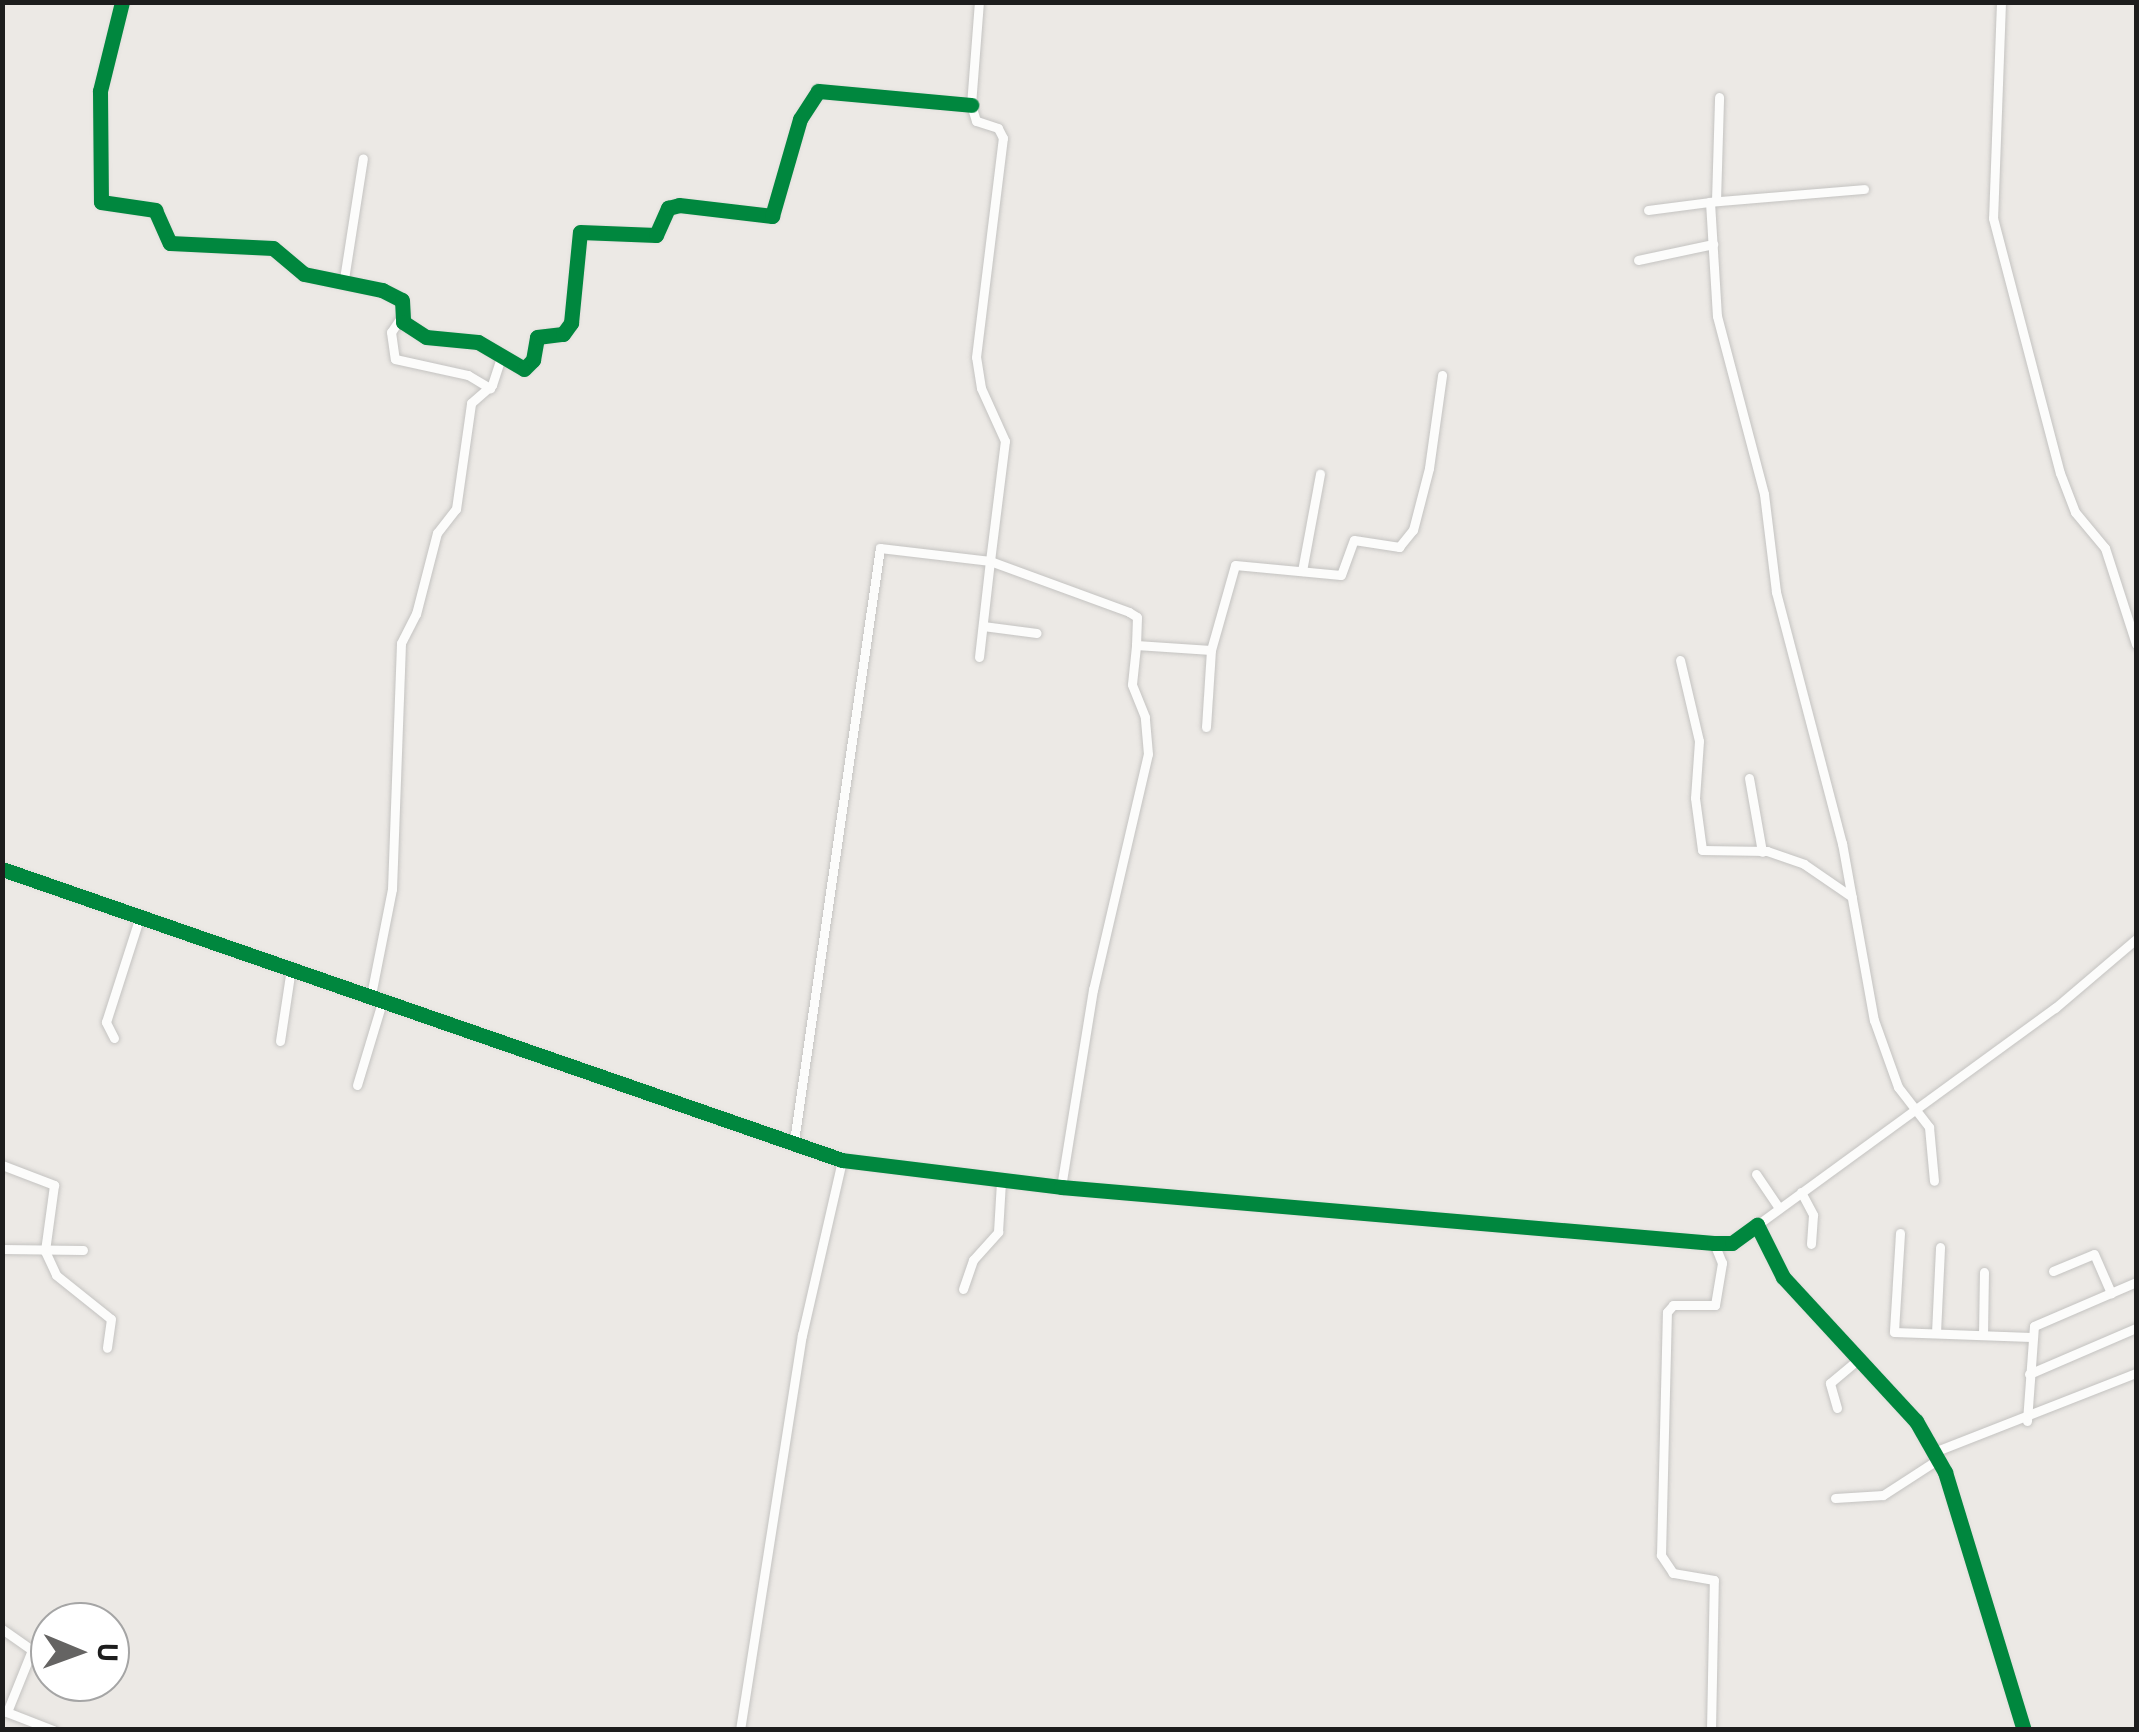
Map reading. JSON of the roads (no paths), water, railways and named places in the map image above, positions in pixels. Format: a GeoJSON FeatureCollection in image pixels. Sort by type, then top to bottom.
{"type":"FeatureCollection","features":[{"type":"Feature","properties":{"kind":"street"},"geometry":{"type":"LineString","coordinates":[[122,2],[100,92],[97,197],[120,208],[154,210],[170,243],[273,248],[304,274],[344,278],[397,297],[404,312],[403,322],[426,337],[478,342],[500,360],[524,369],[533,360],[537,337],[568,330],[584,230],[656,235],[668,208],[678,205],[772,216],[800,119],[818,91],[971,105]]}},
{"type":"Feature","properties":{"kind":"street"},"geometry":{"type":"LineString","coordinates":[[979,2],[971,105],[976,120],[998,128],[1003,138],[976,356],[1005,442],[979,657]]}},
{"type":"Feature","properties":{"kind":"street"},"geometry":{"type":"LineString","coordinates":[[2002,2],[1993,218],[2060,473],[2076,512],[2104,548],[2136,644]]}},
{"type":"Feature","properties":{"kind":"street"},"geometry":{"type":"LineString","coordinates":[[1718,97],[1713,244],[1721,334],[1764,494],[1776,592],[1852,897],[1874,1020],[1898,1086],[1929,1127],[1934,1181]]}},
{"type":"Feature","properties":{"kind":"street"},"geometry":{"type":"LineString","coordinates":[[344,278],[362,158]]}},
{"type":"Feature","properties":{"kind":"street"},"geometry":{"type":"LineString","coordinates":[[1648,210],[1864,189]]}},
{"type":"Feature","properties":{"kind":"street"},"geometry":{"type":"LineString","coordinates":[[1638,260],[1713,244]]}},
{"type":"Feature","properties":{"kind":"street"},"geometry":{"type":"LineString","coordinates":[[404,312],[391,332],[395,359],[468,375],[490,388]]}},
{"type":"Feature","properties":{"kind":"street"},"geometry":{"type":"LineString","coordinates":[[370,995],[392,889],[401,643],[416,614],[437,534],[456,509],[471,404],[490,388],[500,360]]}},
{"type":"Feature","properties":{"kind":"street"},"geometry":{"type":"LineString","coordinates":[[1206,727],[1211,650],[1228,607],[1232,568],[1342,575],[1354,540],[1396,548],[1413,530],[1442,375]]}},
{"type":"Feature","properties":{"kind":"street"},"geometry":{"type":"LineString","coordinates":[[1302,571],[1320,474]]}},
{"type":"Feature","properties":{"kind":"street"},"geometry":{"type":"LineString","coordinates":[[794,1141],[880,548],[990,561],[1137,618],[1132,684],[1145,717],[1148,754],[1093,990],[1061,1187]]}},
{"type":"Feature","properties":{"kind":"street"},"geometry":{"type":"LineString","coordinates":[[983,626],[1037,633]]}},
{"type":"Feature","properties":{"kind":"street"},"geometry":{"type":"LineString","coordinates":[[1136,645],[1211,650]]}},
{"type":"Feature","properties":{"kind":"street"},"geometry":{"type":"LineString","coordinates":[[1680,660],[1700,741],[1697,840],[1709,854],[1762,852],[1804,864],[1852,897]]}},
{"type":"Feature","properties":{"kind":"street"},"geometry":{"type":"LineString","coordinates":[[1749,778],[1762,852]]}},
{"type":"Feature","properties":{"kind":"street"},"geometry":{"type":"LineString","coordinates":[[2,869],[842,1160],[1001,1182],[1714,1243],[1732,1243],[1757,1225],[1918,1109],[2136,939]]}},
{"type":"Feature","properties":{"kind":"street"},"geometry":{"type":"LineString","coordinates":[[114,1038],[106,1022],[140,916]]}},
{"type":"Feature","properties":{"kind":"street"},"geometry":{"type":"LineString","coordinates":[[280,1041],[291,968]]}},
{"type":"Feature","properties":{"kind":"street"},"geometry":{"type":"LineString","coordinates":[[357,1086],[383,1000]]}},
{"type":"Feature","properties":{"kind":"street"},"geometry":{"type":"LineString","coordinates":[[740,1730],[802,1335],[842,1160]]}},
{"type":"Feature","properties":{"kind":"street"},"geometry":{"type":"LineString","coordinates":[[2,1165],[54,1184],[45,1250],[56,1276],[110,1319],[107,1348]]}},
{"type":"Feature","properties":{"kind":"street"},"geometry":{"type":"LineString","coordinates":[[1756,1174],[1779,1208]]}},
{"type":"Feature","properties":{"kind":"street"},"geometry":{"type":"LineString","coordinates":[[963,1289],[973,1260],[998,1232],[1001,1182]]}},
{"type":"Feature","properties":{"kind":"street"},"geometry":{"type":"LineString","coordinates":[[1802,1192],[1812,1214],[1811,1244]]}},
{"type":"Feature","properties":{"kind":"street"},"geometry":{"type":"LineString","coordinates":[[1757,1225],[1782,1278],[1916,1421],[1936,1456],[1967,1534],[2024,1730]]}},
{"type":"Feature","properties":{"kind":"street"},"geometry":{"type":"LineString","coordinates":[[1900,1233],[1894,1332],[2031,1337]]}},
{"type":"Feature","properties":{"kind":"street"},"geometry":{"type":"LineString","coordinates":[[1712,1730],[1714,1580],[1667,1571],[1660,1555],[1666,1312],[1673,1305],[1715,1305],[1722,1259],[1714,1243]]}},
{"type":"Feature","properties":{"kind":"street"},"geometry":{"type":"LineString","coordinates":[[1936,1333],[1940,1247]]}},
{"type":"Feature","properties":{"kind":"street"},"geometry":{"type":"LineString","coordinates":[[2,1250],[84,1250]]}},
{"type":"Feature","properties":{"kind":"street"},"geometry":{"type":"LineString","coordinates":[[2053,1271],[2094,1254],[2111,1292]]}},
{"type":"Feature","properties":{"kind":"street"},"geometry":{"type":"LineString","coordinates":[[1982,1335],[1984,1272]]}},
{"type":"Feature","properties":{"kind":"street"},"geometry":{"type":"LineString","coordinates":[[2028,1421],[2031,1337],[2039,1323],[2136,1282]]}},
{"type":"Feature","properties":{"kind":"street"},"geometry":{"type":"LineString","coordinates":[[2029,1374],[2136,1328]]}},
{"type":"Feature","properties":{"kind":"street"},"geometry":{"type":"LineString","coordinates":[[1838,1408],[1830,1384],[1859,1359]]}},
{"type":"Feature","properties":{"kind":"street"},"geometry":{"type":"LineString","coordinates":[[1835,1498],[1890,1492],[1936,1456],[2136,1374]]}},
{"type":"Feature","properties":{"kind":"street"},"geometry":{"type":"LineString","coordinates":[[2,1629],[32,1650],[5,1711],[53,1730]]}}]}
